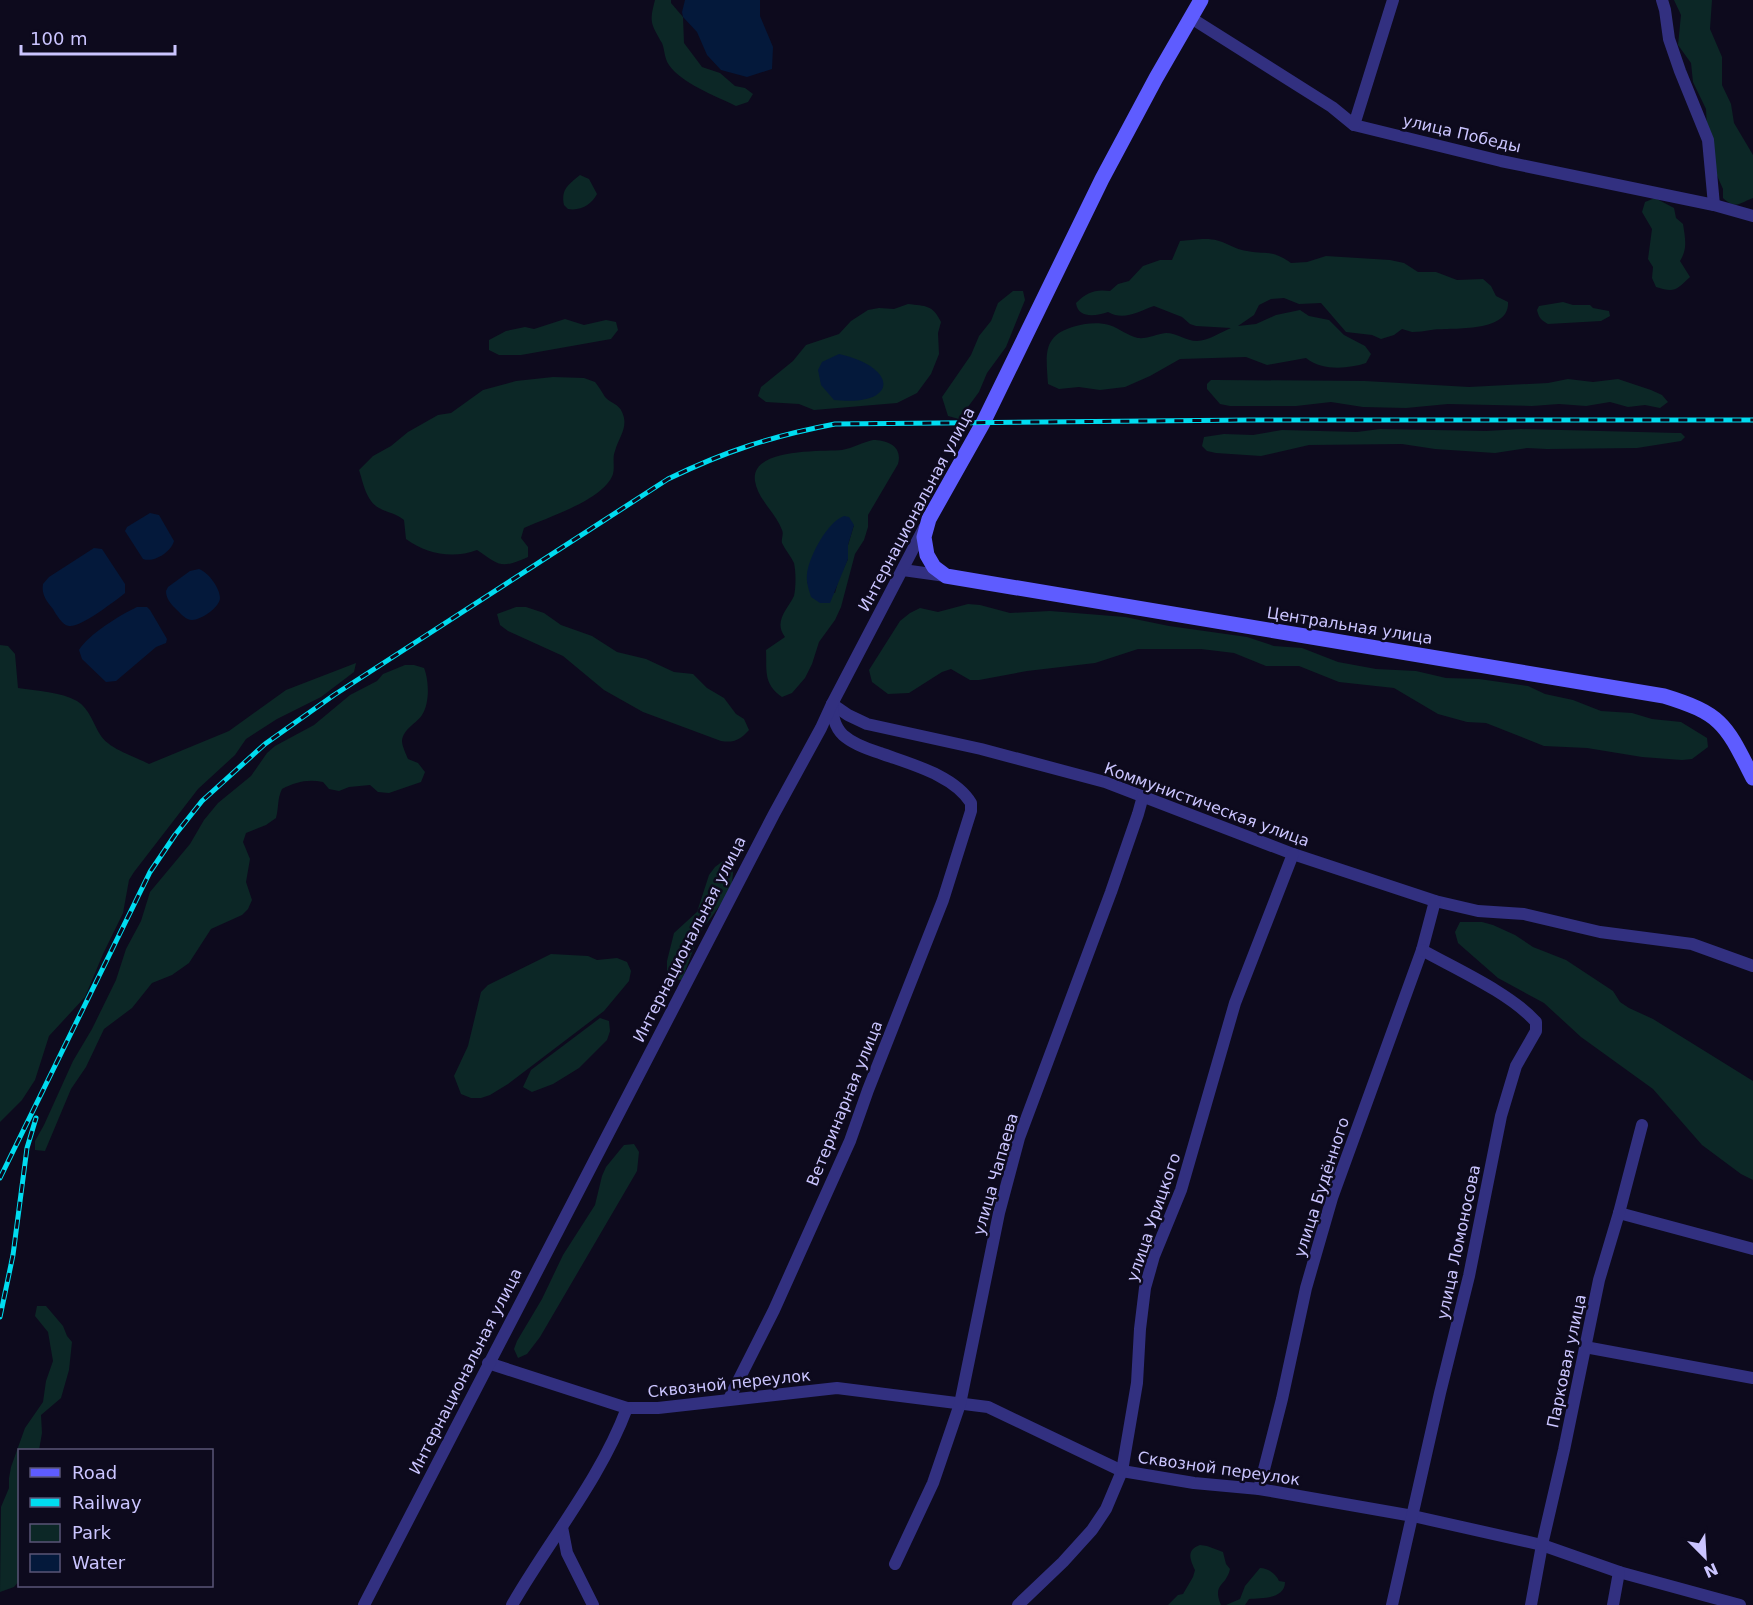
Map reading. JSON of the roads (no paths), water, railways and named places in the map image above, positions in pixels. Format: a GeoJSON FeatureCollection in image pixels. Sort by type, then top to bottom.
{"type":"FeatureCollection","features":[{"type":"Feature","properties":{"kind":"street"},"geometry":{"type":"LineString","coordinates":[[1191,18],[1201,0]]}},
{"type":"Feature","properties":{"kind":"street"},"geometry":{"type":"LineString","coordinates":[[1354,125],[1393,0]]}},
{"type":"Feature","properties":{"kind":"street"},"geometry":{"type":"LineString","coordinates":[[1662,0],[1669,39],[1708,140],[1714,205]]}},
{"type":"Feature","properties":{"kind":"street","name":"улица Победы"},"geometry":{"type":"LineString","coordinates":[[1191,18],[1332,107],[1354,125],[1491,159],[1714,205],[1753,216]]}},
{"type":"Feature","properties":{"kind":"street","name":"Интернациональная улица"},"geometry":{"type":"LineString","coordinates":[[364,1605],[774,814],[929,519],[980,428],[1102,178],[1191,18]]}},
{"type":"Feature","properties":{"kind":"street"},"geometry":{"type":"LineString","coordinates":[[929,519],[924,537],[925,549],[934,567],[946,576]]}},
{"type":"Feature","properties":{"kind":"street","name":"Центральная улица"},"geometry":{"type":"LineString","coordinates":[[903,570],[1664,696],[1706,711],[1721,723],[1753,778]]}},
{"type":"Feature","properties":{"kind":"street","name":"Коммунистическая улица"},"geometry":{"type":"LineString","coordinates":[[832,704],[867,724],[981,749],[1104,782],[1293,854],[1435,901],[1478,911],[1524,914],[1600,932],[1692,944],[1753,966]]}},
{"type":"Feature","properties":{"kind":"street","name":"Ветеринарная улица"},"geometry":{"type":"LineString","coordinates":[[729,1399],[774,1310],[850,1142],[868,1090],[943,900],[971,811],[972,804],[955,784],[910,764],[861,747],[843,735],[834,719],[832,704]]}},
{"type":"Feature","properties":{"kind":"street","name":"улица Чапаева"},"geometry":{"type":"LineString","coordinates":[[895,1564],[933,1483],[960,1404],[999,1213],[1020,1138],[1111,892],[1143,796]]}},
{"type":"Feature","properties":{"kind":"street","name":"улица Урицкого"},"geometry":{"type":"LineString","coordinates":[[1018,1605],[1064,1562],[1092,1530],[1106,1509],[1122,1471],[1137,1383],[1145,1288],[1154,1256],[1181,1190],[1234,1003],[1293,854]]}},
{"type":"Feature","properties":{"kind":"street","name":"улица Будённого"},"geometry":{"type":"LineString","coordinates":[[1259,1489],[1282,1399],[1306,1288],[1332,1198],[1422,950],[1435,901]]}},
{"type":"Feature","properties":{"kind":"street","name":"улица Ломоносова"},"geometry":{"type":"LineString","coordinates":[[1392,1605],[1469,1276],[1501,1116],[1516,1066],[1536,1031],[1536,1022],[1528,1014],[1422,950]]}},
{"type":"Feature","properties":{"kind":"street","name":"Парковая улица"},"geometry":{"type":"LineString","coordinates":[[1531,1605],[1599,1280],[1642,1125]]}},
{"type":"Feature","properties":{"kind":"street"},"geometry":{"type":"LineString","coordinates":[[1619,1213],[1753,1249]]}},
{"type":"Feature","properties":{"kind":"street"},"geometry":{"type":"LineString","coordinates":[[1585,1347],[1753,1378]]}},
{"type":"Feature","properties":{"kind":"street","name":"Сквозной переулок"},"geometry":{"type":"LineString","coordinates":[[488,1363],[627,1408],[658,1408],[837,1388],[988,1407],[1122,1471],[1170,1480],[1259,1489],[1413,1516],[1542,1545],[1619,1572],[1740,1605]]}},
{"type":"Feature","properties":{"kind":"street"},"geometry":{"type":"LineString","coordinates":[[512,1605],[608,1453],[627,1408]]}},
{"type":"Feature","properties":{"kind":"street"},"geometry":{"type":"LineString","coordinates":[[562,1527],[567,1553],[593,1605]]}},
{"type":"Feature","properties":{"kind":"street"},"geometry":{"type":"LineString","coordinates":[[1613,1605],[1619,1572]]}},
{"type":"Feature","properties":{"kind":"water"},"geometry":{"type":"Polygon","coordinates":[[[685,0],[760,0],[760,16],[773,47],[772,69],[747,77],[721,70],[707,55],[697,32],[683,17],[685,0]]]}},
{"type":"Feature","properties":{"kind":"water"},"geometry":{"type":"Polygon","coordinates":[[[839,354],[858,360],[881,376],[883,384],[880,392],[871,398],[856,401],[834,400],[821,385],[818,370],[822,362],[839,354]]]}},
{"type":"Feature","properties":{"kind":"water"},"geometry":{"type":"Polygon","coordinates":[[[150,513],[159,515],[174,541],[162,556],[147,560],[143,559],[125,531],[127,527],[150,513]]]}},
{"type":"Feature","properties":{"kind":"water"},"geometry":{"type":"Polygon","coordinates":[[[844,516],[849,517],[854,525],[848,545],[848,559],[830,603],[820,603],[811,597],[807,580],[808,567],[825,533],[831,525],[844,516]]]}},
{"type":"Feature","properties":{"kind":"water"},"geometry":{"type":"Polygon","coordinates":[[[94,548],[102,549],[125,584],[125,593],[89,619],[74,625],[66,625],[47,601],[43,584],[49,577],[94,548]]]}},
{"type":"Feature","properties":{"kind":"water"},"geometry":{"type":"Polygon","coordinates":[[[199,569],[213,581],[220,598],[217,605],[209,612],[200,618],[190,620],[171,603],[166,591],[190,571],[199,569]]]}},
{"type":"Feature","properties":{"kind":"water"},"geometry":{"type":"Polygon","coordinates":[[[137,607],[147,607],[150,610],[167,639],[166,643],[156,647],[116,681],[106,682],[82,659],[79,650],[97,631],[137,607]]]}},
{"type":"Feature","properties":{"kind":"railway"},"geometry":{"type":"LineString","coordinates":[[0,1178],[150,872],[202,801],[265,744],[334,695],[668,479],[689,469],[750,445],[835,424],[1250,420],[1753,420]]}},
{"type":"Feature","properties":{"kind":"railway"},"geometry":{"type":"LineString","coordinates":[[0,1317],[13,1255],[27,1148],[36,1118]]}}]}
